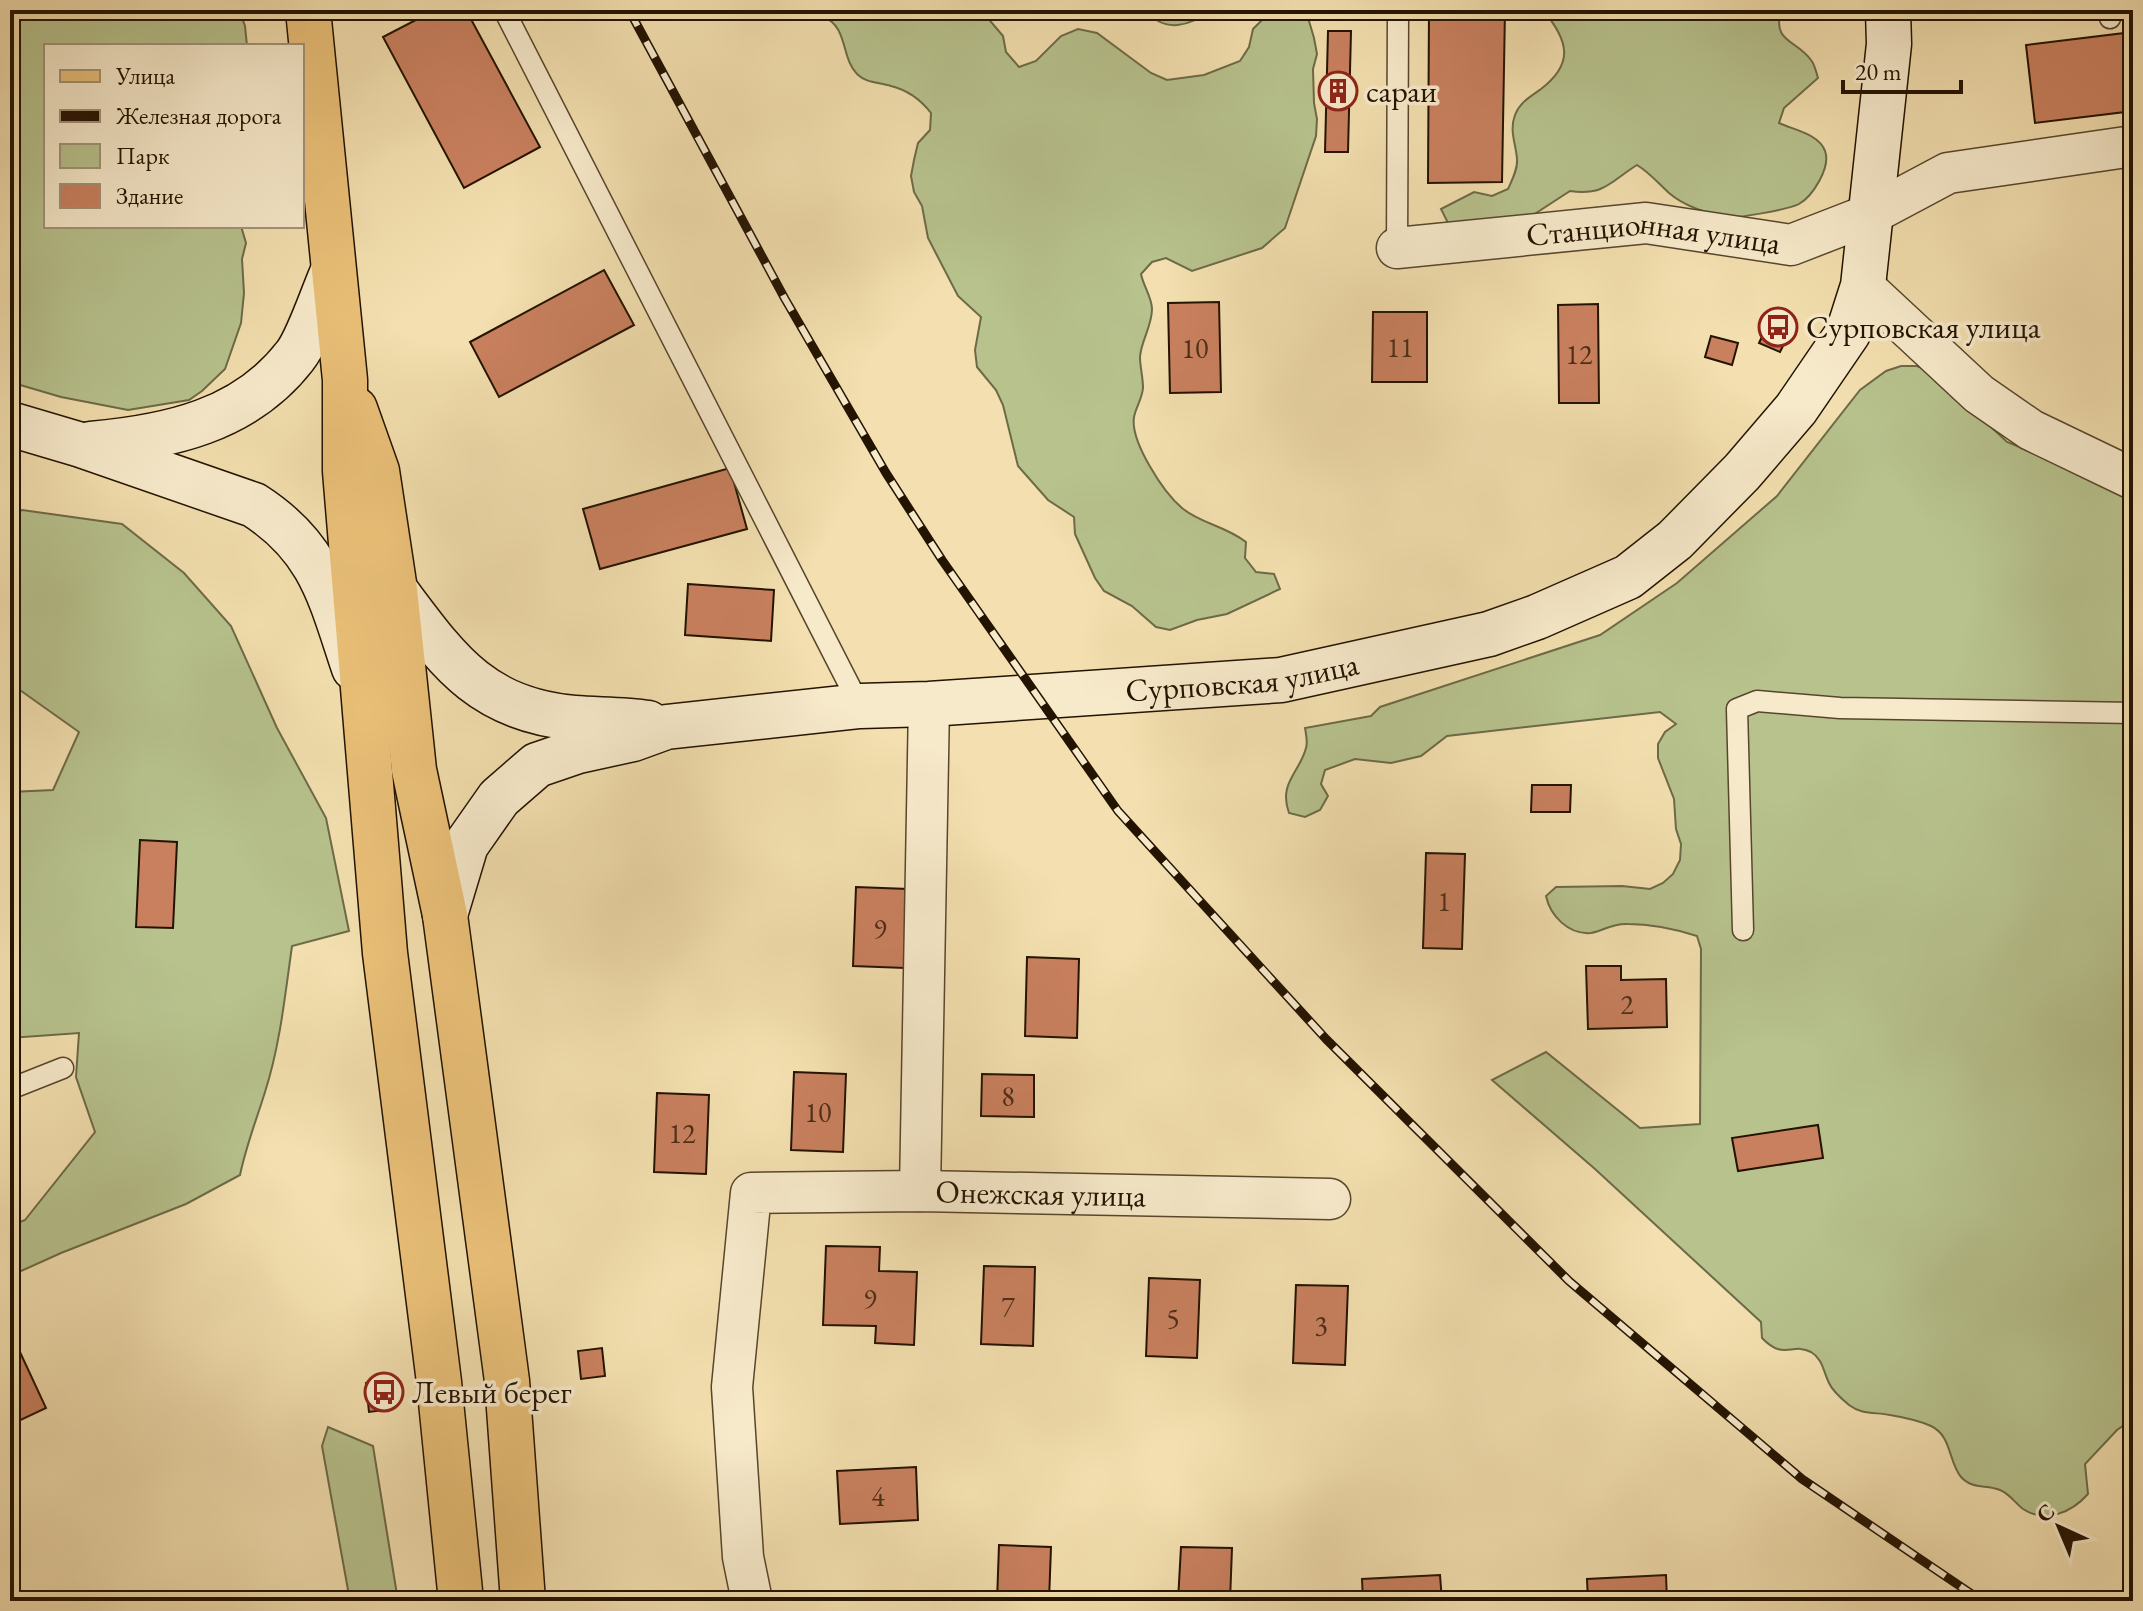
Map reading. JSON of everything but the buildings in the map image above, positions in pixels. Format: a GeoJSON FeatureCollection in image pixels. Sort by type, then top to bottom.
{"type":"FeatureCollection","features":[{"type":"Feature","properties":{"kind":"main road"},"geometry":{"type":"LineString","coordinates":[[308,10],[345,380],[345,471],[385,953],[439,1382],[461,1601]]}},
{"type":"Feature","properties":{"kind":"main road","name":"Сурповская улица"},"geometry":{"type":"LineString","coordinates":[[666,727],[860,706],[1281,680],[1489,634],[1537,617],[1628,577],[1686,528],[1742,472],[1796,409],[1848,333],[1863,286],[1889,44],[1888,10]]}},
{"type":"Feature","properties":{"kind":"main road"},"geometry":{"type":"LineString","coordinates":[[81,445],[145,439],[195,426],[234,409],[266,386],[297,355],[333,271]]}},
{"type":"Feature","properties":{"kind":"main road"},"geometry":{"type":"LineString","coordinates":[[345,380],[377,471],[395,590],[414,770],[445,915],[507,1381],[523,1601]]}},
{"type":"Feature","properties":{"kind":"main road"},"geometry":{"type":"LineString","coordinates":[[10,424],[81,445],[254,505],[280,521],[303,546],[323,580],[362,690]]}},
{"type":"Feature","properties":{"kind":"main road"},"geometry":{"type":"LineString","coordinates":[[395,590],[445,655],[475,684],[515,704],[572,718],[622,718],[666,727]]}},
{"type":"Feature","properties":{"kind":"main road"},"geometry":{"type":"LineString","coordinates":[[445,915],[466,845],[499,798],[537,765],[666,727]]}},
{"type":"Feature","properties":{"kind":"street","name":"Станционная улица"},"geometry":{"type":"LineString","coordinates":[[1397,248],[1646,223],[1791,245],[1871,214],[1948,173],[2133,146]]}},
{"type":"Feature","properties":{"kind":"street"},"geometry":{"type":"LineString","coordinates":[[1863,286],[1979,394],[2031,430],[2133,479]]}},
{"type":"Feature","properties":{"kind":"street"},"geometry":{"type":"LineString","coordinates":[[920,1191],[929,704]]}},
{"type":"Feature","properties":{"kind":"street","name":"Онежская улица"},"geometry":{"type":"LineString","coordinates":[[752,1601],[743,1557],[732,1387],[751,1193],[920,1191],[1330,1199]]}},
{"type":"Feature","properties":{"kind":"lane"},"geometry":{"type":"LineString","coordinates":[[504,10],[860,706]]}},
{"type":"Feature","properties":{"kind":"lane"},"geometry":{"type":"LineString","coordinates":[[1397,248],[1398,13]]}},
{"type":"Feature","properties":{"kind":"lane"},"geometry":{"type":"LineString","coordinates":[[1743,930],[1737,709],[1757,701],[1840,708],[2133,713]]}},
{"type":"Feature","properties":{"kind":"lane"},"geometry":{"type":"LineString","coordinates":[[10,1089],[63,1068]]}},
{"type":"Feature","properties":{"kind":"green space"},"geometry":{"type":"Polygon","coordinates":[[[10,10],[239,10],[247,44],[44,44],[44,228],[242,228],[246,243],[242,259],[244,293],[241,323],[225,369],[189,400],[128,410],[61,397],[10,382],[10,10]]]}},
{"type":"Feature","properties":{"kind":"green space"},"geometry":{"type":"Polygon","coordinates":[[[771,10],[981,10],[1003,36],[1006,52],[1019,67],[1036,61],[1061,36],[1078,29],[1097,33],[1151,73],[1167,80],[1204,75],[1240,61],[1249,47],[1253,29],[1272,10],[1299,10],[1309,21],[1317,54],[1313,69],[1316,136],[1285,228],[1262,248],[1192,271],[1166,258],[1152,262],[1141,274],[1152,309],[1140,357],[1143,384],[1134,417],[1142,452],[1157,479],[1182,508],[1246,542],[1245,558],[1256,572],[1274,574],[1280,589],[1227,614],[1170,630],[1156,627],[1132,606],[1104,591],[1075,534],[1074,517],[1048,500],[1018,466],[1003,405],[996,390],[977,367],[975,350],[981,317],[958,296],[928,238],[922,206],[914,192],[911,176],[918,143],[930,130],[931,113],[908,93],[868,81],[857,74],[848,60],[841,35],[832,22],[817,15],[784,17],[771,10]]]}},
{"type":"Feature","properties":{"kind":"green space"},"geometry":{"type":"Polygon","coordinates":[[[1146,10],[1212,10],[1195,20],[1169,25],[1153,18],[1146,10]]]}},
{"type":"Feature","properties":{"kind":"green space"},"geometry":{"type":"Polygon","coordinates":[[[1543,10],[1781,10],[1779,21],[1783,35],[1811,60],[1818,78],[1784,108],[1779,123],[1812,137],[1822,145],[1825,165],[1815,188],[1794,206],[1726,217],[1682,202],[1637,165],[1607,186],[1592,191],[1570,191],[1533,215],[1448,223],[1441,209],[1474,192],[1492,196],[1508,189],[1517,163],[1513,121],[1517,110],[1552,79],[1563,60],[1564,51],[1558,31],[1543,10]]]}},
{"type":"Feature","properties":{"kind":"green space"},"geometry":{"type":"Polygon","coordinates":[[[1901,366],[1917,366],[1932,372],[2007,442],[2133,493],[2133,1419],[2117,1430],[2085,1464],[2088,1494],[2066,1511],[2049,1516],[2023,1509],[2000,1490],[1966,1481],[1957,1471],[1943,1436],[1931,1426],[1900,1417],[1864,1412],[1849,1405],[1833,1389],[1820,1362],[1811,1352],[1804,1349],[1782,1350],[1770,1345],[1762,1338],[1761,1322],[1595,1169],[1492,1080],[1546,1052],[1640,1128],[1700,1124],[1701,949],[1697,936],[1637,924],[1617,925],[1591,933],[1575,931],[1556,917],[1546,896],[1556,887],[1622,886],[1650,889],[1673,874],[1680,860],[1681,844],[1676,829],[1674,799],[1658,758],[1658,744],[1665,732],[1676,724],[1660,712],[1447,736],[1421,756],[1391,763],[1355,759],[1325,770],[1321,784],[1328,796],[1320,810],[1305,817],[1289,813],[1286,803],[1288,786],[1306,748],[1305,728],[1371,716],[1380,707],[1600,635],[1677,583],[1777,496],[1860,390],[1886,371],[1901,366]]]}},
{"type":"Feature","properties":{"kind":"green space"},"geometry":{"type":"Polygon","coordinates":[[[22,510],[122,524],[184,573],[231,626],[277,728],[326,818],[349,931],[292,946],[275,1056],[240,1175],[186,1204],[10,1276],[10,1226],[25,1220],[95,1132],[76,1077],[79,1033],[10,1038],[10,792],[53,790],[79,732],[10,683],[10,517],[22,510]]]}},
{"type":"Feature","properties":{"kind":"green space"},"geometry":{"type":"Polygon","coordinates":[[[328,1427],[373,1446],[398,1601],[350,1601],[322,1446],[328,1427]]]}},
{"type":"Feature","properties":{"kind":"railway"},"geometry":{"type":"LineString","coordinates":[[629,10],[785,299],[886,473],[942,560],[1118,811],[1326,1039],[1569,1281],[1802,1479],[1982,1601]]}},
{"type":"Feature","properties":{"kind":"place","name":"сараи"},"geometry":{"type":"Point","coordinates":[1338,91]}},
{"type":"Feature","properties":{"kind":"place","name":"Сурповская улица"},"geometry":{"type":"Point","coordinates":[1778,327]}},
{"type":"Feature","properties":{"kind":"place","name":"Левый берег"},"geometry":{"type":"Point","coordinates":[384,1392]}}]}
